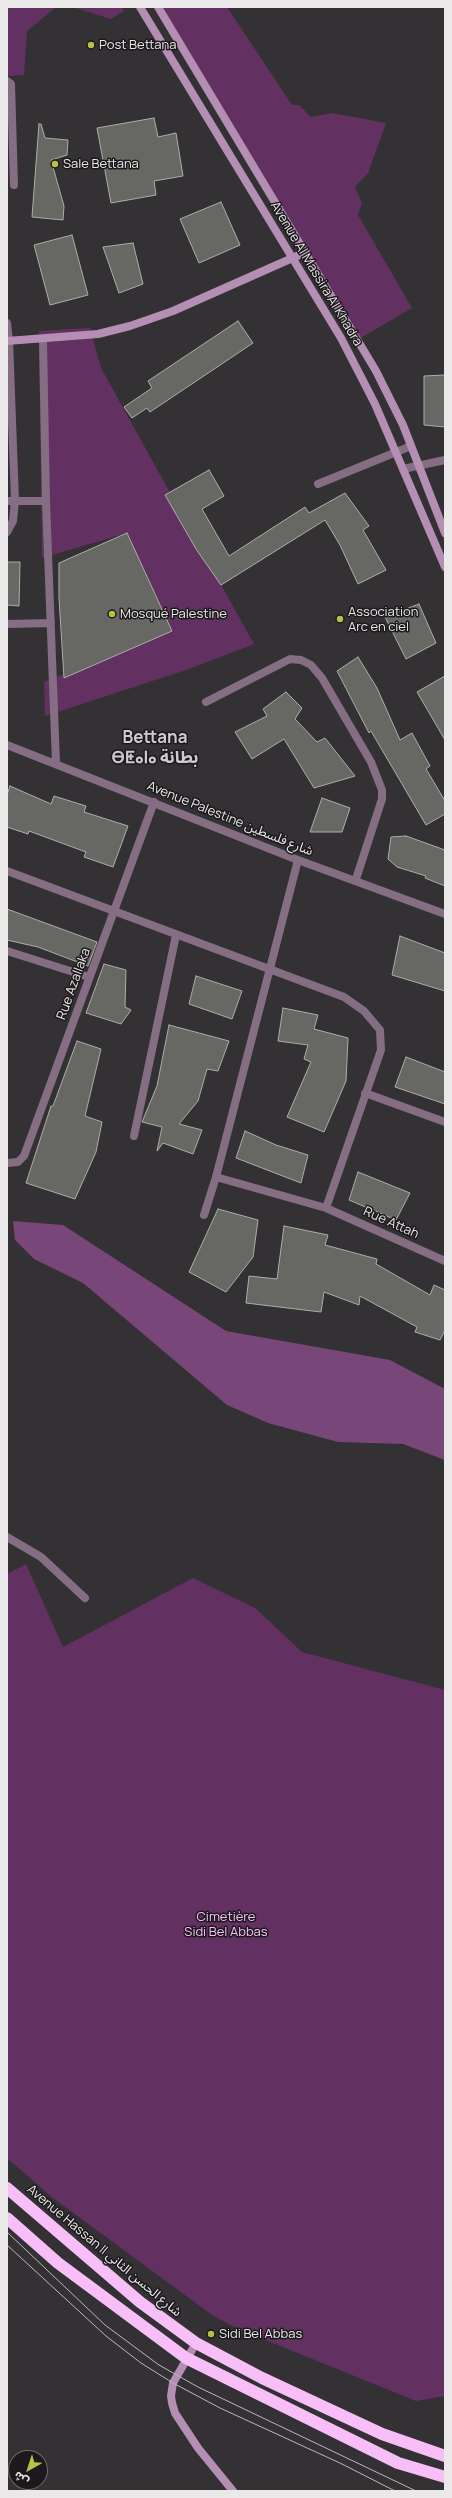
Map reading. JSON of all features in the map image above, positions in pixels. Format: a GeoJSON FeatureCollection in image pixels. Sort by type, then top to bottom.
{"type":"FeatureCollection","features":[{"type":"Feature","properties":{"kind":"highway","name":"Avenue Hassan II شارع الحسن الثاني"},"geometry":{"type":"LineString","coordinates":[[7,2188],[140,2302],[196,2343],[262,2378],[382,2434],[445,2456]]}},
{"type":"Feature","properties":{"kind":"highway"},"geometry":{"type":"LineString","coordinates":[[7,2218],[58,2263],[186,2358],[391,2459],[445,2477]]}},
{"type":"Feature","properties":{"kind":"main road","name":"Avenue Al Massira Al Khadra"},"geometry":{"type":"LineString","coordinates":[[140,7],[341,338],[396,452],[445,567]]}},
{"type":"Feature","properties":{"kind":"main road","name":"Avenue Al Massira Al Khadra"},"geometry":{"type":"LineString","coordinates":[[158,7],[376,371],[411,446],[445,533]]}},
{"type":"Feature","properties":{"kind":"main road"},"geometry":{"type":"LineString","coordinates":[[8,341],[43,340],[98,334],[130,326],[173,312],[306,252]]}},
{"type":"Feature","properties":{"kind":"main road"},"geometry":{"type":"LineString","coordinates":[[196,2343],[186,2358],[171,2390],[175,2413],[198,2448],[233,2491]]}},
{"type":"Feature","properties":{"kind":"street"},"geometry":{"type":"LineString","coordinates":[[7,81],[11,84],[14,185]]}},
{"type":"Feature","properties":{"kind":"street"},"geometry":{"type":"LineString","coordinates":[[7,323],[11,501],[13,521],[7,532]]}},
{"type":"Feature","properties":{"kind":"street"},"geometry":{"type":"LineString","coordinates":[[43,340],[46,501],[56,763]]}},
{"type":"Feature","properties":{"kind":"street"},"geometry":{"type":"LineString","coordinates":[[318,484],[411,446]]}},
{"type":"Feature","properties":{"kind":"street"},"geometry":{"type":"LineString","coordinates":[[403,470],[418,465],[445,460]]}},
{"type":"Feature","properties":{"kind":"street"},"geometry":{"type":"LineString","coordinates":[[11,501],[46,501]]}},
{"type":"Feature","properties":{"kind":"street"},"geometry":{"type":"LineString","coordinates":[[7,624],[51,624]]}},
{"type":"Feature","properties":{"kind":"street"},"geometry":{"type":"LineString","coordinates":[[206,702],[290,659],[301,660],[314,669],[371,762],[382,790],[382,799],[356,879]]}},
{"type":"Feature","properties":{"kind":"street","name":"Avenue Palestine شارع فلسطين"},"geometry":{"type":"LineString","coordinates":[[7,745],[56,763],[298,860],[356,879],[445,914]]}},
{"type":"Feature","properties":{"kind":"street","name":"Rue Azallaka"},"geometry":{"type":"LineString","coordinates":[[7,1162],[18,1162],[24,1156],[154,802]]}},
{"type":"Feature","properties":{"kind":"street"},"geometry":{"type":"LineString","coordinates":[[204,1215],[216,1177],[268,970],[298,860]]}},
{"type":"Feature","properties":{"kind":"street"},"geometry":{"type":"LineString","coordinates":[[7,871],[268,970],[344,997],[364,1011],[380,1030],[381,1050],[326,1208]]}},
{"type":"Feature","properties":{"kind":"street"},"geometry":{"type":"LineString","coordinates":[[134,1136],[176,935]]}},
{"type":"Feature","properties":{"kind":"street"},"geometry":{"type":"LineString","coordinates":[[7,951],[89,977]]}},
{"type":"Feature","properties":{"kind":"street"},"geometry":{"type":"LineString","coordinates":[[365,1093],[445,1122]]}},
{"type":"Feature","properties":{"kind":"street","name":"Rue Attah"},"geometry":{"type":"LineString","coordinates":[[216,1177],[326,1208],[445,1261]]}},
{"type":"Feature","properties":{"kind":"street"},"geometry":{"type":"LineString","coordinates":[[7,1537],[40,1557],[85,1598]]}},
{"type":"Feature","properties":{"kind":"green space"},"geometry":{"type":"Polygon","coordinates":[[[7,7],[56,7],[27,31],[24,75],[7,76],[7,7]]]}},
{"type":"Feature","properties":{"kind":"green space"},"geometry":{"type":"Polygon","coordinates":[[[73,7],[122,7],[124,11],[111,19],[73,7]]]}},
{"type":"Feature","properties":{"kind":"green space"},"geometry":{"type":"Polygon","coordinates":[[[161,7],[227,7],[292,105],[299,105],[311,117],[332,113],[386,123],[368,173],[355,187],[362,203],[358,215],[412,308],[359,339],[161,7]]]}},
{"type":"Feature","properties":{"kind":"green space"},"geometry":{"type":"Polygon","coordinates":[[[90,328],[101,368],[254,644],[189,669],[45,716],[44,682],[172,630],[127,533],[42,558],[39,331],[90,328]]]}},
{"type":"Feature","properties":{"kind":"green space","name":"Cimetière Sidi Bel Abbas"},"geometry":{"type":"Polygon","coordinates":[[[26,1564],[63,1647],[193,1578],[255,1608],[302,1652],[445,1690],[445,2396],[416,2401],[236,2328],[212,2315],[53,2198],[7,2158],[7,1574],[26,1564]]]}},
{"type":"Feature","properties":{"kind":"shaded area"},"geometry":{"type":"Polygon","coordinates":[[[13,1221],[63,1225],[226,1331],[390,1360],[445,1389],[445,1460],[403,1444],[338,1442],[268,1423],[227,1405],[83,1283],[34,1259],[15,1240],[13,1221]]]}},
{"type":"Feature","properties":{"kind":"building"},"geometry":{"type":"Polygon","coordinates":[[[154,118],[158,137],[176,133],[183,176],[154,181],[156,195],[111,203],[97,128],[154,118]]]}},
{"type":"Feature","properties":{"kind":"building"},"geometry":{"type":"Polygon","coordinates":[[[39,124],[41,124],[45,138],[68,140],[67,155],[51,160],[64,206],[63,220],[32,217],[39,124]]]}},
{"type":"Feature","properties":{"kind":"building"},"geometry":{"type":"Polygon","coordinates":[[[221,202],[240,245],[199,263],[180,219],[221,202]]]}},
{"type":"Feature","properties":{"kind":"building"},"geometry":{"type":"Polygon","coordinates":[[[72,235],[88,295],[50,305],[34,245],[72,235]]]}},
{"type":"Feature","properties":{"kind":"building"},"geometry":{"type":"Polygon","coordinates":[[[133,243],[143,284],[119,293],[103,247],[133,243]]]}},
{"type":"Feature","properties":{"kind":"building"},"geometry":{"type":"Polygon","coordinates":[[[238,321],[253,343],[150,412],[147,408],[132,418],[124,407],[152,388],[148,381],[238,321]]]}},
{"type":"Feature","properties":{"kind":"building"},"geometry":{"type":"Polygon","coordinates":[[[445,375],[445,427],[424,425],[424,376],[445,375]]]}},
{"type":"Feature","properties":{"kind":"building"},"geometry":{"type":"Polygon","coordinates":[[[209,470],[224,496],[202,509],[229,556],[305,507],[309,513],[345,493],[369,526],[363,530],[386,570],[358,584],[340,545],[325,520],[221,585],[196,549],[165,495],[209,470]]]}},
{"type":"Feature","properties":{"kind":"building","name":"Mosqué Palestine"},"geometry":{"type":"Polygon","coordinates":[[[127,533],[172,631],[64,678],[59,598],[59,563],[127,533]]]}},
{"type":"Feature","properties":{"kind":"building"},"geometry":{"type":"Polygon","coordinates":[[[7,562],[20,562],[19,606],[7,605],[7,562]]]}},
{"type":"Feature","properties":{"kind":"building"},"geometry":{"type":"Polygon","coordinates":[[[419,604],[436,643],[406,659],[385,617],[419,604]]]}},
{"type":"Feature","properties":{"kind":"building"},"geometry":{"type":"Polygon","coordinates":[[[358,657],[377,688],[400,740],[412,733],[430,766],[426,769],[445,801],[445,814],[426,825],[371,731],[369,733],[337,671],[358,657]]]}},
{"type":"Feature","properties":{"kind":"building"},"geometry":{"type":"Polygon","coordinates":[[[445,676],[445,740],[417,692],[445,676]]]}},
{"type":"Feature","properties":{"kind":"building"},"geometry":{"type":"Polygon","coordinates":[[[286,692],[302,708],[295,719],[317,742],[325,738],[355,776],[314,788],[284,739],[252,759],[235,732],[267,716],[263,709],[286,692]]]}},
{"type":"Feature","properties":{"kind":"building"},"geometry":{"type":"Polygon","coordinates":[[[10,786],[51,804],[54,796],[86,806],[84,812],[128,826],[113,867],[84,857],[86,852],[29,831],[28,834],[7,827],[7,795],[10,786]]]}},
{"type":"Feature","properties":{"kind":"building"},"geometry":{"type":"Polygon","coordinates":[[[322,798],[350,808],[342,832],[310,832],[322,798]]]}},
{"type":"Feature","properties":{"kind":"building"},"geometry":{"type":"Polygon","coordinates":[[[406,836],[445,850],[445,886],[425,878],[426,876],[397,867],[388,859],[391,837],[406,836]]]}},
{"type":"Feature","properties":{"kind":"building"},"geometry":{"type":"Polygon","coordinates":[[[7,909],[97,942],[88,966],[38,947],[7,940],[7,909]]]}},
{"type":"Feature","properties":{"kind":"building"},"geometry":{"type":"Polygon","coordinates":[[[400,936],[445,953],[445,991],[392,975],[400,936]]]}},
{"type":"Feature","properties":{"kind":"building"},"geometry":{"type":"Polygon","coordinates":[[[104,964],[126,970],[125,1007],[131,1010],[121,1024],[86,1013],[104,964]]]}},
{"type":"Feature","properties":{"kind":"building"},"geometry":{"type":"Polygon","coordinates":[[[196,976],[242,991],[232,1019],[189,1004],[196,976]]]}},
{"type":"Feature","properties":{"kind":"building"},"geometry":{"type":"Polygon","coordinates":[[[283,1008],[318,1015],[314,1029],[348,1038],[346,1081],[324,1132],[287,1117],[311,1062],[304,1059],[308,1045],[278,1041],[283,1008]]]}},
{"type":"Feature","properties":{"kind":"building"},"geometry":{"type":"Polygon","coordinates":[[[169,1025],[229,1041],[218,1071],[207,1069],[198,1101],[179,1124],[202,1130],[193,1154],[163,1143],[157,1151],[162,1127],[142,1122],[157,1086],[169,1025]]]}},
{"type":"Feature","properties":{"kind":"building"},"geometry":{"type":"Polygon","coordinates":[[[77,1041],[101,1049],[85,1116],[102,1122],[96,1152],[75,1199],[26,1183],[51,1106],[53,1106],[77,1041]]]}},
{"type":"Feature","properties":{"kind":"building"},"geometry":{"type":"Polygon","coordinates":[[[406,1057],[445,1072],[445,1104],[395,1087],[406,1057]]]}},
{"type":"Feature","properties":{"kind":"building"},"geometry":{"type":"Polygon","coordinates":[[[245,1131],[276,1145],[308,1155],[301,1183],[236,1158],[245,1131]]]}},
{"type":"Feature","properties":{"kind":"building"},"geometry":{"type":"Polygon","coordinates":[[[358,1172],[410,1193],[396,1220],[349,1200],[358,1172]]]}},
{"type":"Feature","properties":{"kind":"building"},"geometry":{"type":"Polygon","coordinates":[[[218,1209],[258,1220],[253,1257],[226,1292],[189,1272],[218,1209]]]}},
{"type":"Feature","properties":{"kind":"building"},"geometry":{"type":"Polygon","coordinates":[[[284,1226],[328,1235],[325,1245],[377,1259],[376,1264],[430,1295],[434,1285],[445,1290],[445,1330],[440,1340],[415,1332],[417,1327],[360,1296],[359,1305],[324,1292],[321,1312],[246,1303],[249,1276],[277,1279],[284,1226]]]}},
{"type":"Feature","properties":{"kind":"tram line"},"geometry":{"type":"LineString","coordinates":[[7,2232],[105,2325],[159,2365],[198,2387],[416,2491]]}},
{"type":"Feature","properties":{"kind":"tram line"},"geometry":{"type":"LineString","coordinates":[[7,2245],[106,2336],[141,2363],[173,2383],[220,2408],[342,2464],[395,2491]]}},
{"type":"Feature","properties":{"kind":"place","name":"Post Bettana"},"geometry":{"type":"Point","coordinates":[91,45]}},
{"type":"Feature","properties":{"kind":"place","name":"Sale Bettana"},"geometry":{"type":"Point","coordinates":[55,164]}},
{"type":"Feature","properties":{"kind":"place","name":"Mosqué Palestine"},"geometry":{"type":"Point","coordinates":[112,614]}},
{"type":"Feature","properties":{"kind":"place","name":"Association Arc en ciel"},"geometry":{"type":"Point","coordinates":[340,619]}},
{"type":"Feature","properties":{"kind":"place","name":"Sidi Bel Abbas"},"geometry":{"type":"Point","coordinates":[211,2334]}},
{"type":"Feature","properties":{"kind":"district","name":"Bettana ⴱⵟⴰⵏⴰ بطانة"},"geometry":{"type":"Point","coordinates":[155,748]}}]}
